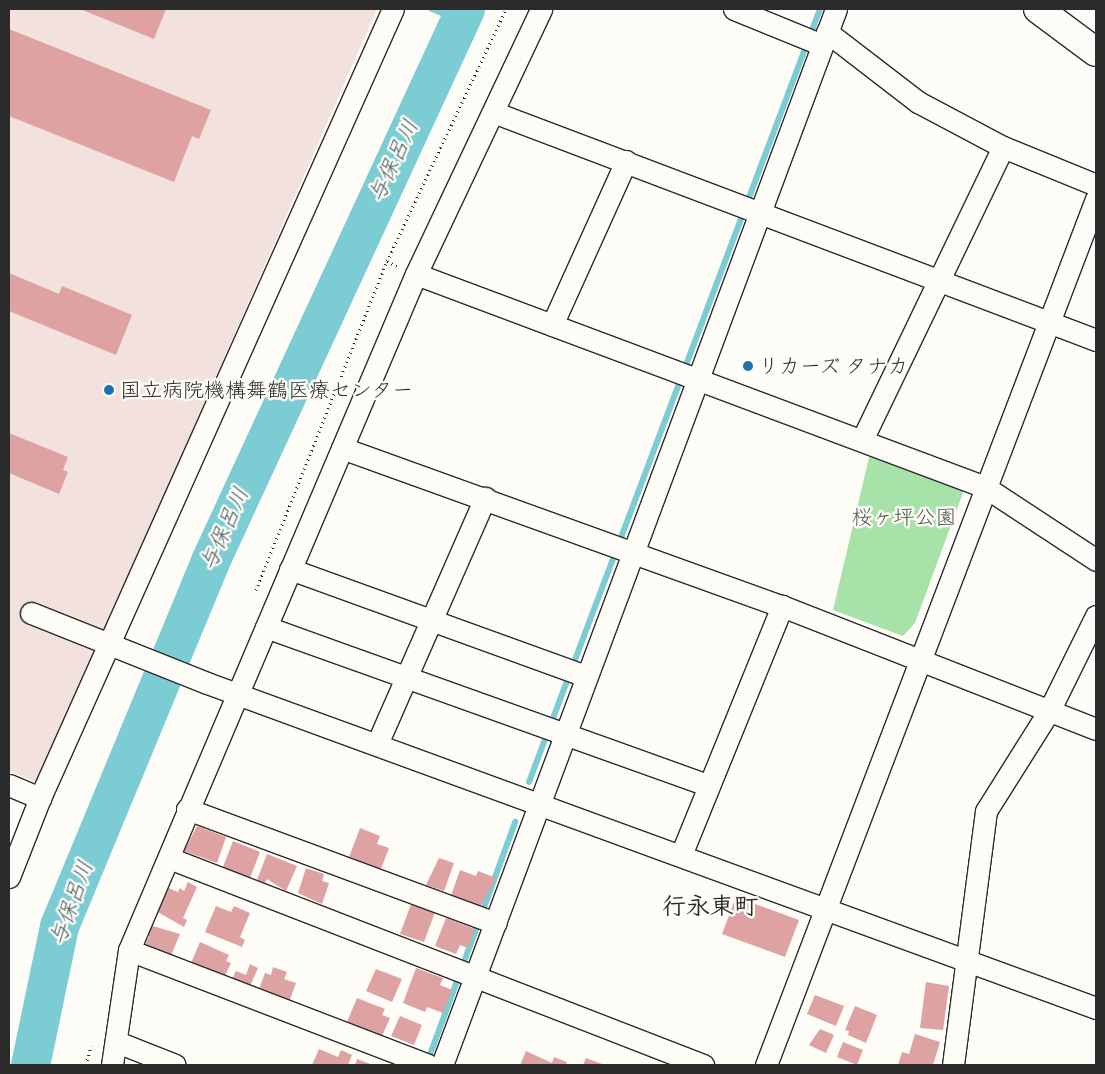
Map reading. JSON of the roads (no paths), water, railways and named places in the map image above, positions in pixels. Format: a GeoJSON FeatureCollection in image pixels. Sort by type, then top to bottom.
{"type":"FeatureCollection","features":[{"type":"Feature","properties":{"kind":"main road"},"geometry":{"type":"LineString","coordinates":[[1038,9],[1096,52]]}},
{"type":"Feature","properties":{"kind":"street"},"geometry":{"type":"LineString","coordinates":[[9,874],[40,798],[119,648],[393,9]]}},
{"type":"Feature","properties":{"kind":"street"},"geometry":{"type":"LineString","coordinates":[[112,1065],[117,1042],[128,950],[169,858],[187,809],[416,274],[541,9]]}},
{"type":"Feature","properties":{"kind":"street"},"geometry":{"type":"LineString","coordinates":[[734,9],[825,39],[918,102],[1003,147],[1096,185]]}},
{"type":"Feature","properties":{"kind":"street"},"geometry":{"type":"LineString","coordinates":[[442,1065],[477,977],[538,802],[630,551],[836,9]]}},
{"type":"Feature","properties":{"kind":"street"},"geometry":{"type":"LineString","coordinates":[[493,112],[1052,321],[1096,340]]}},
{"type":"Feature","properties":{"kind":"street"},"geometry":{"type":"LineString","coordinates":[[862,440],[1003,147]]}},
{"type":"Feature","properties":{"kind":"street"},"geometry":{"type":"LineString","coordinates":[[552,325],[626,161]]}},
{"type":"Feature","properties":{"kind":"street"},"geometry":{"type":"LineString","coordinates":[[766,1065],[823,908],[985,487],[1052,321],[1096,199]]}},
{"type":"Feature","properties":{"kind":"street"},"geometry":{"type":"LineString","coordinates":[[416,274],[985,487],[1096,560]]}},
{"type":"Feature","properties":{"kind":"street"},"geometry":{"type":"LineString","coordinates":[[342,448],[782,606],[920,658],[1096,730]]}},
{"type":"Feature","properties":{"kind":"street"},"geometry":{"type":"LineString","coordinates":[[377,744],[485,498]]}},
{"type":"Feature","properties":{"kind":"street"},"geometry":{"type":"LineString","coordinates":[[290,569],[585,676]]}},
{"type":"Feature","properties":{"kind":"street"},"geometry":{"type":"LineString","coordinates":[[680,855],[782,606]]}},
{"type":"Feature","properties":{"kind":"street"},"geometry":{"type":"LineString","coordinates":[[31,613],[207,683],[538,802],[1096,1008]]}},
{"type":"Feature","properties":{"kind":"street"},"geometry":{"type":"LineString","coordinates":[[953,1065],[986,812],[1049,711],[1096,616]]}},
{"type":"Feature","properties":{"kind":"street"},"geometry":{"type":"LineString","coordinates":[[266,626],[708,785]]}},
{"type":"Feature","properties":{"kind":"street"},"geometry":{"type":"LineString","coordinates":[[9,785],[40,798]]}},
{"type":"Feature","properties":{"kind":"street"},"geometry":{"type":"LineString","coordinates":[[187,809],[496,923]]}},
{"type":"Feature","properties":{"kind":"street"},"geometry":{"type":"LineString","coordinates":[[169,858],[703,1065]]}},
{"type":"Feature","properties":{"kind":"street"},"geometry":{"type":"LineString","coordinates":[[128,950],[428,1065]]}},
{"type":"Feature","properties":{"kind":"street"},"geometry":{"type":"LineString","coordinates":[[117,1042],[175,1065]]}},
{"type":"Feature","properties":{"kind":"waterway"},"geometry":{"type":"LineString","coordinates":[[432,9],[459,20]]}},
{"type":"Feature","properties":{"kind":"waterway","name":"与保呂川"},"geometry":{"type":"LineString","coordinates":[[30,1065],[59,926],[210,561],[465,9]]}},
{"type":"Feature","properties":{"kind":"waterway"},"geometry":{"type":"LineString","coordinates":[[529,782],[820,9]]}},
{"type":"Feature","properties":{"kind":"waterway"},"geometry":{"type":"LineString","coordinates":[[427,1063],[515,822]]}},
{"type":"Feature","properties":{"kind":"place","name":"リカーズ タナカ"},"geometry":{"type":"Point","coordinates":[748,366]}},
{"type":"Feature","properties":{"kind":"place","name":"国立病院機構舞鶴医療センター"},"geometry":{"type":"Point","coordinates":[109,390]}},
{"type":"Feature","properties":{"kind":"district","name":"行永東町"},"geometry":{"type":"Point","coordinates":[710,907]}},
{"type":"Feature","properties":{"kind":"park label","name":"桜ヶ坪公園"},"geometry":{"type":"Point","coordinates":[904,517]}}]}
